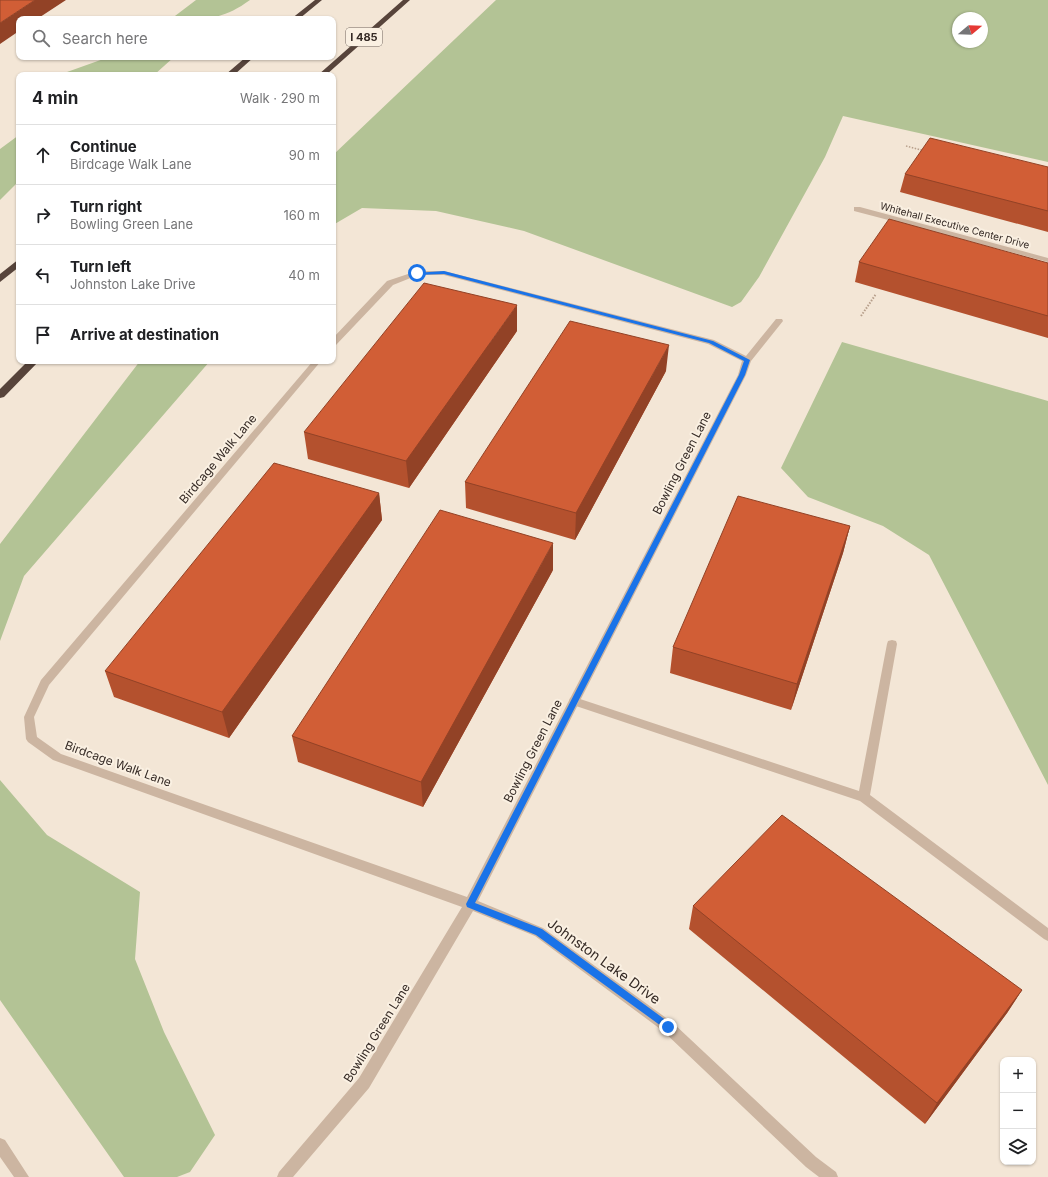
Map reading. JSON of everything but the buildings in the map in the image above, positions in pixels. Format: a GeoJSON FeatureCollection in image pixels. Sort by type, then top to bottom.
{"type":"FeatureCollection","features":[{"type":"Feature","properties":{"kind":"highway"},"geometry":{"type":"LineString","coordinates":[[299,16],[319,0]]}},
{"type":"Feature","properties":{"kind":"highway","name":"I 485"},"geometry":{"type":"LineString","coordinates":[[325,72],[407,0]]}},
{"type":"Feature","properties":{"kind":"highway"},"geometry":{"type":"LineString","coordinates":[[232,72],[246,60]]}},
{"type":"Feature","properties":{"kind":"highway"},"geometry":{"type":"LineString","coordinates":[[0,279],[16,265]]}},
{"type":"Feature","properties":{"kind":"highway"},"geometry":{"type":"LineString","coordinates":[[0,395],[31,364]]}},
{"type":"Feature","properties":{"kind":"street","name":"Whitehall Executive Center Drive"},"geometry":{"type":"LineString","coordinates":[[857,209],[1048,260]]}},
{"type":"Feature","properties":{"kind":"street"},"geometry":{"type":"LineString","coordinates":[[336,340],[390,283],[417,273],[444,273],[711,342],[747,360]]}},
{"type":"Feature","properties":{"kind":"street","name":"Bowling Green Lane"},"geometry":{"type":"LineString","coordinates":[[284,1177],[364,1083],[470,904],[738,382],[747,360],[779,321]]}},
{"type":"Feature","properties":{"kind":"street","name":"Birdcage Walk Lane"},"geometry":{"type":"LineString","coordinates":[[314,364],[45,684],[29,718],[32,739],[57,757],[470,904]]}},
{"type":"Feature","properties":{"kind":"street"},"geometry":{"type":"LineString","coordinates":[[864,797],[892,644]]}},
{"type":"Feature","properties":{"kind":"street"},"geometry":{"type":"LineString","coordinates":[[574,701],[864,797],[1048,935]]}},
{"type":"Feature","properties":{"kind":"street","name":"Johnston Lake Drive"},"geometry":{"type":"LineString","coordinates":[[470,904],[539,932],[668,1027],[811,1162],[831,1177]]}},
{"type":"Feature","properties":{"kind":"street"},"geometry":{"type":"LineString","coordinates":[[0,1145],[22,1177]]}},
{"type":"Feature","properties":{"kind":"path"},"geometry":{"type":"LineString","coordinates":[[906,146],[929,152]]}},
{"type":"Feature","properties":{"kind":"path"},"geometry":{"type":"LineString","coordinates":[[861,316],[876,294]]}},
{"type":"Feature","properties":{"kind":"green space"},"geometry":{"type":"Polygon","coordinates":[[[196,0],[250,0],[230,12],[216,16],[175,16],[196,0]]]}},
{"type":"Feature","properties":{"kind":"green space"},"geometry":{"type":"Polygon","coordinates":[[[496,0],[1048,0],[1048,162],[843,116],[825,157],[759,277],[741,302],[732,307],[524,231],[436,211],[362,208],[336,223],[336,152],[496,0]]]}},
{"type":"Feature","properties":{"kind":"green space"},"geometry":{"type":"Polygon","coordinates":[[[101,60],[171,60],[157,72],[67,72],[101,60]]]}},
{"type":"Feature","properties":{"kind":"green space"},"geometry":{"type":"Polygon","coordinates":[[[16,137],[16,184],[0,200],[0,149],[16,137]]]}},
{"type":"Feature","properties":{"kind":"green space"},"geometry":{"type":"Polygon","coordinates":[[[842,342],[1048,401],[1048,785],[929,555],[883,526],[808,497],[781,468],[842,342]]]}},
{"type":"Feature","properties":{"kind":"green space"},"geometry":{"type":"Polygon","coordinates":[[[138,364],[207,364],[24,576],[0,641],[0,544],[138,364]]]}},
{"type":"Feature","properties":{"kind":"green space"},"geometry":{"type":"Polygon","coordinates":[[[0,780],[47,835],[140,892],[135,959],[164,1032],[215,1135],[190,1172],[177,1177],[124,1177],[0,1000],[0,780]]]}},
{"type":"Feature","properties":{"kind":"route"},"geometry":{"type":"LineString","coordinates":[[417,273],[444,273],[711,342],[747,360],[742,375],[470,904],[539,932],[668,1027]]}}]}
